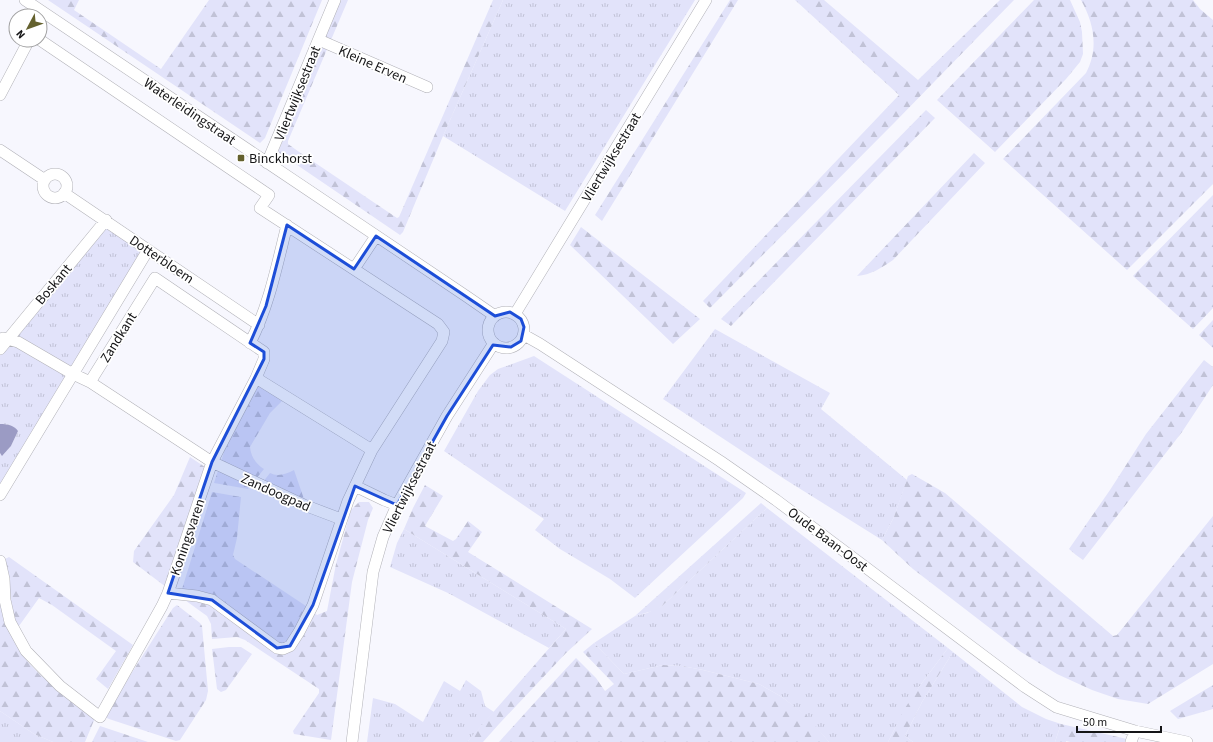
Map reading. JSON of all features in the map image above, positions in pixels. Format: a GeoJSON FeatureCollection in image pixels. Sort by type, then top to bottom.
{"type":"FeatureCollection","features":[{"type":"Feature","properties":{"kind":"street","name":"Waterleidingstraat"},"geometry":{"type":"LineString","coordinates":[[25,0],[34,8]]}},
{"type":"Feature","properties":{"kind":"street","name":"Vliertwijksestraat"},"geometry":{"type":"LineString","coordinates":[[267,163],[335,0]]}},
{"type":"Feature","properties":{"kind":"street","name":"Vliertwijksestraat"},"geometry":{"type":"LineString","coordinates":[[515,314],[706,0]]}},
{"type":"Feature","properties":{"kind":"street","name":"Waterleidingstraat"},"geometry":{"type":"LineString","coordinates":[[48,19],[267,163],[495,316]]}},
{"type":"Feature","properties":{"kind":"street","name":"Kleine Erven"},"geometry":{"type":"LineString","coordinates":[[319,40],[427,87]]}},
{"type":"Feature","properties":{"kind":"street"},"geometry":{"type":"LineString","coordinates":[[48,45],[269,195],[260,208],[438,324],[444,332],[442,341],[372,450],[341,519],[313,605],[290,646],[283,649],[277,648],[212,600],[197,596],[168,593]]}},
{"type":"Feature","properties":{"kind":"street"},"geometry":{"type":"LineString","coordinates":[[0,95],[25,48]]}},
{"type":"Feature","properties":{"kind":"street","name":"Dotterbloem"},"geometry":{"type":"LineString","coordinates":[[0,150],[44,180],[50,175],[58,174],[64,178],[67,186],[64,193],[259,325]]}},
{"type":"Feature","properties":{"kind":"street","name":"Boskant"},"geometry":{"type":"LineString","coordinates":[[0,348],[4,339],[106,220]]}},
{"type":"Feature","properties":{"kind":"street"},"geometry":{"type":"LineString","coordinates":[[250,343],[266,306],[287,225]]}},
{"type":"Feature","properties":{"kind":"street"},"geometry":{"type":"LineString","coordinates":[[354,269],[376,236]]}},
{"type":"Feature","properties":{"kind":"street","name":"Zandkant"},"geometry":{"type":"LineString","coordinates":[[0,495],[148,250]]}},
{"type":"Feature","properties":{"kind":"street","name":"Zandkant"},"geometry":{"type":"LineString","coordinates":[[90,382],[154,278],[264,352]]}},
{"type":"Feature","properties":{"kind":"street"},"geometry":{"type":"LineString","coordinates":[[504,312],[515,314],[521,320],[524,327],[524,335],[521,341],[511,348],[505,348],[494,343],[490,338],[488,331],[489,325],[495,316],[504,312]]}},
{"type":"Feature","properties":{"kind":"street","name":"Oude Baan-Oost"},"geometry":{"type":"LineString","coordinates":[[524,335],[720,461],[776,500],[1025,687],[1056,707],[1135,731],[1187,742]]}},
{"type":"Feature","properties":{"kind":"street"},"geometry":{"type":"LineString","coordinates":[[4,339],[18,342],[73,374],[90,382],[212,462]]}},
{"type":"Feature","properties":{"kind":"street","name":"Vliertwijksestraat"},"geometry":{"type":"LineString","coordinates":[[352,742],[373,572],[383,537],[397,505],[447,416],[494,343]]}},
{"type":"Feature","properties":{"kind":"street","name":"Koningsvaren"},"geometry":{"type":"LineString","coordinates":[[0,561],[4,579],[5,600],[10,622],[26,651],[60,686],[100,717],[168,593],[212,462],[256,378],[264,359],[264,352]]}},
{"type":"Feature","properties":{"kind":"street"},"geometry":{"type":"LineString","coordinates":[[256,378],[372,450]]}},
{"type":"Feature","properties":{"kind":"street","name":"Zandoogpad"},"geometry":{"type":"LineString","coordinates":[[212,462],[304,505],[341,519]]}},
{"type":"Feature","properties":{"kind":"street"},"geometry":{"type":"LineString","coordinates":[[355,486],[397,505]]}},
{"type":"Feature","properties":{"kind":"street"},"geometry":{"type":"LineString","coordinates":[[1131,742],[1135,731]]}},
{"type":"Feature","properties":{"kind":"highlighted area"},"geometry":{"type":"Polygon","coordinates":[[[287,225],[354,269],[376,236],[495,316],[510,312],[521,319],[524,327],[521,341],[511,347],[493,345],[447,416],[397,505],[355,486],[313,605],[290,646],[277,648],[212,600],[168,593],[212,462],[264,359],[264,352],[250,343],[266,306],[287,225]]]}},
{"type":"Feature","properties":{"kind":"green space"},"geometry":{"type":"Polygon","coordinates":[[[48,0],[79,0],[74,10],[161,69],[209,0],[322,0],[265,138],[260,143],[48,0]]]}},
{"type":"Feature","properties":{"kind":"green space"},"geometry":{"type":"Polygon","coordinates":[[[340,0],[348,0],[288,144],[397,218],[399,217],[493,0],[503,0],[443,136],[403,232],[400,235],[278,152],[340,0]]]}},
{"type":"Feature","properties":{"kind":"green space"},"geometry":{"type":"Polygon","coordinates":[[[503,0],[695,0],[565,211],[443,136],[503,0]]]}},
{"type":"Feature","properties":{"kind":"green space"},"geometry":{"type":"Polygon","coordinates":[[[730,0],[738,0],[602,221],[595,215],[730,0]]]}},
{"type":"Feature","properties":{"kind":"green space"},"geometry":{"type":"Polygon","coordinates":[[[795,0],[824,0],[918,80],[1000,0],[1014,0],[710,308],[703,301],[899,95],[795,0]]]}},
{"type":"Feature","properties":{"kind":"green space"},"geometry":{"type":"Polygon","coordinates":[[[1034,0],[1070,0],[1080,22],[1083,54],[1080,62],[1066,79],[995,152],[937,100],[1034,0]]]}},
{"type":"Feature","properties":{"kind":"green space"},"geometry":{"type":"Polygon","coordinates":[[[1081,0],[1193,0],[1200,9],[1213,20],[1213,184],[1127,270],[1003,159],[1086,73],[1093,55],[1094,45],[1092,27],[1081,0]]]}},
{"type":"Feature","properties":{"kind":"green space"},"geometry":{"type":"Polygon","coordinates":[[[926,110],[935,118],[731,326],[721,319],[926,110]]]}},
{"type":"Feature","properties":{"kind":"green space"},"geometry":{"type":"Polygon","coordinates":[[[974,153],[985,163],[893,260],[871,273],[857,276],[974,153]]]}},
{"type":"Feature","properties":{"kind":"green space"},"geometry":{"type":"Polygon","coordinates":[[[1213,195],[1213,308],[1193,329],[1133,276],[1213,195]]]}},
{"type":"Feature","properties":{"kind":"green space"},"geometry":{"type":"Polygon","coordinates":[[[581,227],[700,319],[673,344],[570,245],[581,227]]]}},
{"type":"Feature","properties":{"kind":"green space"},"geometry":{"type":"Polygon","coordinates":[[[106,228],[141,251],[0,488],[0,453],[3,455],[11,446],[18,431],[10,425],[0,424],[0,355],[106,228]]]}},
{"type":"Feature","properties":{"kind":"green space"},"geometry":{"type":"Polygon","coordinates":[[[1213,320],[1213,348],[1199,335],[1213,320]]]}},
{"type":"Feature","properties":{"kind":"green space"},"geometry":{"type":"Polygon","coordinates":[[[715,329],[830,393],[821,409],[907,480],[894,517],[882,540],[786,480],[663,399],[715,329]]]}},
{"type":"Feature","properties":{"kind":"green space"},"geometry":{"type":"Polygon","coordinates":[[[534,356],[746,493],[743,498],[635,598],[610,579],[560,549],[535,530],[544,519],[444,451],[478,391],[490,375],[498,369],[534,356]]]}},
{"type":"Feature","properties":{"kind":"green space"},"geometry":{"type":"Polygon","coordinates":[[[1204,360],[1213,367],[1213,385],[1182,432],[1083,560],[1069,549],[1110,490],[1146,434],[1204,360]]]}},
{"type":"Feature","properties":{"kind":"green space"},"geometry":{"type":"Polygon","coordinates":[[[259,384],[282,401],[270,413],[250,447],[254,460],[264,469],[248,489],[214,483],[225,449],[259,384]]]}},
{"type":"Feature","properties":{"kind":"green space"},"geometry":{"type":"Polygon","coordinates":[[[190,457],[205,467],[166,587],[133,562],[134,551],[174,495],[190,457]]]}},
{"type":"Feature","properties":{"kind":"green space"},"geometry":{"type":"Polygon","coordinates":[[[294,470],[304,499],[259,487],[270,473],[276,475],[288,473],[294,470]]]}},
{"type":"Feature","properties":{"kind":"green space"},"geometry":{"type":"Polygon","coordinates":[[[912,474],[945,493],[1113,636],[1117,635],[1213,516],[1213,664],[1148,704],[1118,699],[1092,690],[1057,674],[1021,652],[913,569],[882,540],[894,517],[908,476],[912,474]]]}},
{"type":"Feature","properties":{"kind":"green space"},"geometry":{"type":"Polygon","coordinates":[[[425,485],[443,496],[425,526],[453,541],[468,521],[482,532],[468,552],[592,629],[566,653],[483,742],[467,742],[566,629],[404,529],[425,485]]]}},
{"type":"Feature","properties":{"kind":"green space"},"geometry":{"type":"Polygon","coordinates":[[[212,492],[241,497],[237,538],[233,555],[235,559],[309,608],[317,615],[327,611],[336,564],[351,510],[359,502],[369,502],[373,508],[368,520],[352,582],[331,740],[294,734],[293,731],[319,693],[319,689],[245,640],[237,637],[212,639],[211,624],[207,616],[182,598],[182,589],[212,492]]]}},
{"type":"Feature","properties":{"kind":"green space"},"geometry":{"type":"Polygon","coordinates":[[[761,503],[767,508],[662,606],[656,610],[635,616],[761,503]]]}},
{"type":"Feature","properties":{"kind":"green space"},"geometry":{"type":"Polygon","coordinates":[[[767,508],[948,648],[919,687],[888,742],[829,742],[807,717],[782,697],[759,684],[682,666],[663,665],[624,674],[594,643],[635,616],[647,613],[662,606],[767,508]]]}},
{"type":"Feature","properties":{"kind":"green space"},"geometry":{"type":"Polygon","coordinates":[[[404,529],[566,629],[549,648],[448,593],[390,567],[397,543],[404,529]]]}},
{"type":"Feature","properties":{"kind":"green space"},"geometry":{"type":"Polygon","coordinates":[[[9,557],[133,645],[108,689],[96,679],[116,651],[52,605],[39,598],[19,626],[14,623],[5,559],[9,557]]]}},
{"type":"Feature","properties":{"kind":"green space"},"geometry":{"type":"Polygon","coordinates":[[[0,571],[10,632],[17,647],[40,675],[95,718],[85,742],[53,742],[34,734],[0,711],[0,571]]]}},
{"type":"Feature","properties":{"kind":"green space"},"geometry":{"type":"Polygon","coordinates":[[[177,605],[202,626],[208,691],[206,700],[180,740],[176,741],[105,717],[173,608],[177,605]]]}},
{"type":"Feature","properties":{"kind":"green space"},"geometry":{"type":"Polygon","coordinates":[[[594,643],[624,674],[663,665],[682,666],[759,684],[782,697],[808,717],[829,742],[499,742],[576,658],[596,678],[605,691],[614,684],[583,652],[594,643]]]}},
{"type":"Feature","properties":{"kind":"green space"},"geometry":{"type":"Polygon","coordinates":[[[241,647],[252,654],[226,690],[221,692],[217,689],[212,649],[241,647]]]}},
{"type":"Feature","properties":{"kind":"green space"},"geometry":{"type":"Polygon","coordinates":[[[948,648],[953,652],[922,702],[905,736],[913,742],[888,742],[905,708],[948,648]]]}},
{"type":"Feature","properties":{"kind":"green space"},"geometry":{"type":"Polygon","coordinates":[[[953,652],[1022,707],[1046,719],[1061,724],[1055,742],[913,742],[905,736],[922,702],[953,652]]]}},
{"type":"Feature","properties":{"kind":"green space"},"geometry":{"type":"Polygon","coordinates":[[[466,680],[481,691],[485,706],[494,712],[467,742],[367,742],[373,698],[395,704],[423,722],[444,681],[460,691],[466,680]]]}},
{"type":"Feature","properties":{"kind":"green space"},"geometry":{"type":"Polygon","coordinates":[[[1213,685],[1213,709],[1178,719],[1170,711],[1213,685]]]}},
{"type":"Feature","properties":{"kind":"green space"},"geometry":{"type":"Polygon","coordinates":[[[0,711],[34,734],[53,742],[0,742],[0,711]]]}},
{"type":"Feature","properties":{"kind":"green space"},"geometry":{"type":"Polygon","coordinates":[[[1061,724],[1127,739],[1128,742],[1055,742],[1061,724]]]}},
{"type":"Feature","properties":{"kind":"green space"},"geometry":{"type":"Polygon","coordinates":[[[100,726],[148,742],[92,742],[100,726]]]}},
{"type":"Feature","properties":{"kind":"water"},"geometry":{"type":"Polygon","coordinates":[[[0,424],[10,425],[18,431],[11,446],[2,456],[0,453],[0,424]]]}},
{"type":"Feature","properties":{"kind":"place","name":"Binckhorst"},"geometry":{"type":"Point","coordinates":[241,158]}}]}
